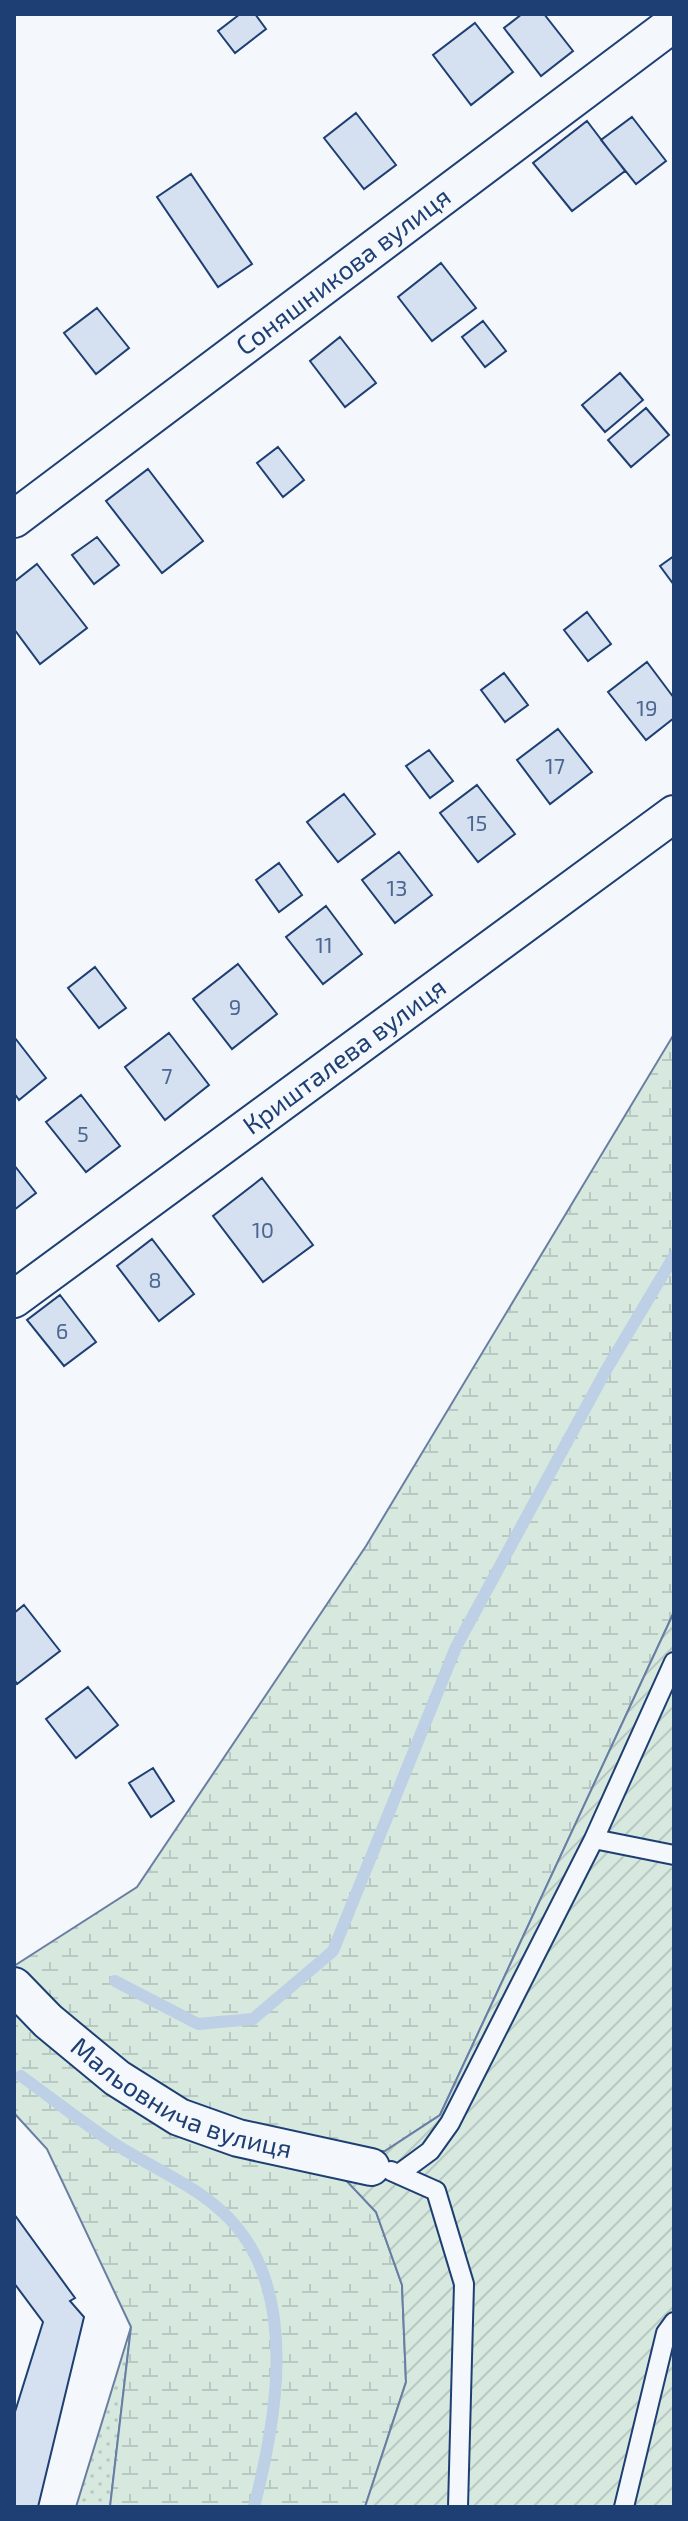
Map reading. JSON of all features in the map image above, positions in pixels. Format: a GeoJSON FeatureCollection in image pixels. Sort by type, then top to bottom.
{"type":"FeatureCollection","features":[{"type":"Feature","properties":{"kind":"street","name":"Соняшникова вулиця"},"geometry":{"type":"LineString","coordinates":[[14,519],[674,23]]}},
{"type":"Feature","properties":{"kind":"street","name":"Кришталева вулиця"},"geometry":{"type":"LineString","coordinates":[[14,1299],[674,814]]}},
{"type":"Feature","properties":{"kind":"street","name":"Мальовнича вулиця"},"geometry":{"type":"LineString","coordinates":[[14,1986],[48,2021],[117,2078],[179,2117],[238,2138],[386,2170]]}},
{"type":"Feature","properties":{"kind":"lane"},"geometry":{"type":"LineString","coordinates":[[386,2170],[430,2151],[450,2123],[594,1839],[674,1662]]}},
{"type":"Feature","properties":{"kind":"lane"},"geometry":{"type":"LineString","coordinates":[[594,1839],[674,1855]]}},
{"type":"Feature","properties":{"kind":"lane"},"geometry":{"type":"LineString","coordinates":[[386,2170],[436,2191],[464,2284],[458,2507]]}},
{"type":"Feature","properties":{"kind":"lane"},"geometry":{"type":"LineString","coordinates":[[624,2507],[666,2333],[674,2322]]}},
{"type":"Feature","properties":{"kind":"green space"},"geometry":{"type":"Polygon","coordinates":[[[674,1034],[674,1612],[440,2115],[385,2151],[324,2156],[376,2212],[402,2285],[406,2382],[365,2507],[110,2507],[131,2327],[47,2149],[14,2113],[14,1966],[137,1887],[366,1546],[674,1034]]]}},
{"type":"Feature","properties":{"kind":"green space"},"geometry":{"type":"Polygon","coordinates":[[[674,1612],[674,2507],[365,2507],[406,2382],[402,2285],[376,2212],[323,2156],[385,2151],[440,2115],[674,1612]]]}},
{"type":"Feature","properties":{"kind":"green space"},"geometry":{"type":"Polygon","coordinates":[[[131,2327],[110,2507],[76,2507],[131,2327]]]}},
{"type":"Feature","properties":{"kind":"building"},"geometry":{"type":"Polygon","coordinates":[[[240,14],[255,14],[266,29],[235,53],[218,31],[240,14]]]}},
{"type":"Feature","properties":{"kind":"building"},"geometry":{"type":"Polygon","coordinates":[[[522,14],[544,14],[573,51],[541,76],[504,28],[522,14]]]}},
{"type":"Feature","properties":{"kind":"building"},"geometry":{"type":"Polygon","coordinates":[[[475,23],[513,72],[471,105],[433,55],[475,23]]]}},
{"type":"Feature","properties":{"kind":"building"},"geometry":{"type":"Polygon","coordinates":[[[356,113],[396,165],[364,189],[324,138],[356,113]]]}},
{"type":"Feature","properties":{"kind":"building"},"geometry":{"type":"Polygon","coordinates":[[[632,117],[666,161],[636,184],[601,140],[632,117]]]}},
{"type":"Feature","properties":{"kind":"building"},"geometry":{"type":"Polygon","coordinates":[[[587,121],[625,171],[572,211],[533,163],[587,121]]]}},
{"type":"Feature","properties":{"kind":"building"},"geometry":{"type":"Polygon","coordinates":[[[191,174],[252,264],[218,287],[157,197],[191,174]]]}},
{"type":"Feature","properties":{"kind":"building"},"geometry":{"type":"Polygon","coordinates":[[[441,263],[476,308],[432,341],[398,297],[441,263]]]}},
{"type":"Feature","properties":{"kind":"building"},"geometry":{"type":"Polygon","coordinates":[[[97,308],[129,348],[96,374],[64,333],[97,308]]]}},
{"type":"Feature","properties":{"kind":"building"},"geometry":{"type":"Polygon","coordinates":[[[483,321],[506,351],[485,367],[462,337],[483,321]]]}},
{"type":"Feature","properties":{"kind":"building"},"geometry":{"type":"Polygon","coordinates":[[[340,337],[376,383],[345,407],[310,361],[340,337]]]}},
{"type":"Feature","properties":{"kind":"building"},"geometry":{"type":"Polygon","coordinates":[[[620,373],[643,400],[605,432],[582,405],[620,373]]]}},
{"type":"Feature","properties":{"kind":"building"},"geometry":{"type":"Polygon","coordinates":[[[646,408],[669,435],[631,467],[608,440],[646,408]]]}},
{"type":"Feature","properties":{"kind":"building"},"geometry":{"type":"Polygon","coordinates":[[[278,447],[304,480],[283,497],[257,463],[278,447]]]}},
{"type":"Feature","properties":{"kind":"building"},"geometry":{"type":"Polygon","coordinates":[[[148,469],[203,541],[162,573],[106,501],[148,469]]]}},
{"type":"Feature","properties":{"kind":"building"},"geometry":{"type":"Polygon","coordinates":[[[97,537],[119,565],[94,584],[72,555],[97,537]]]}},
{"type":"Feature","properties":{"kind":"building"},"geometry":{"type":"Polygon","coordinates":[[[674,556],[674,585],[660,566],[674,556]]]}},
{"type":"Feature","properties":{"kind":"building"},"geometry":{"type":"Polygon","coordinates":[[[37,564],[87,628],[40,664],[14,629],[14,582],[37,564]]]}},
{"type":"Feature","properties":{"kind":"building"},"geometry":{"type":"Polygon","coordinates":[[[587,612],[611,644],[588,661],[564,630],[587,612]]]}},
{"type":"Feature","properties":{"kind":"building"},"geometry":{"type":"Polygon","coordinates":[[[647,662],[674,698],[674,718],[646,740],[608,692],[647,662]]]}},
{"type":"Feature","properties":{"kind":"building"},"geometry":{"type":"Polygon","coordinates":[[[504,673],[528,705],[505,722],[481,690],[504,673]]]}},
{"type":"Feature","properties":{"kind":"building"},"geometry":{"type":"Polygon","coordinates":[[[558,729],[592,772],[550,804],[517,760],[558,729]]]}},
{"type":"Feature","properties":{"kind":"building"},"geometry":{"type":"Polygon","coordinates":[[[429,750],[453,781],[430,798],[406,766],[429,750]]]}},
{"type":"Feature","properties":{"kind":"building"},"geometry":{"type":"Polygon","coordinates":[[[477,785],[515,834],[478,862],[440,813],[477,785]]]}},
{"type":"Feature","properties":{"kind":"building"},"geometry":{"type":"Polygon","coordinates":[[[344,794],[375,834],[338,862],[307,822],[344,794]]]}},
{"type":"Feature","properties":{"kind":"building"},"geometry":{"type":"Polygon","coordinates":[[[399,852],[432,895],[395,923],[362,880],[399,852]]]}},
{"type":"Feature","properties":{"kind":"building"},"geometry":{"type":"Polygon","coordinates":[[[279,863],[302,895],[279,912],[256,880],[279,863]]]}},
{"type":"Feature","properties":{"kind":"building"},"geometry":{"type":"Polygon","coordinates":[[[326,906],[362,954],[323,984],[286,937],[326,906]]]}},
{"type":"Feature","properties":{"kind":"building"},"geometry":{"type":"Polygon","coordinates":[[[238,964],[277,1014],[232,1049],[193,999],[238,964]]]}},
{"type":"Feature","properties":{"kind":"building"},"geometry":{"type":"Polygon","coordinates":[[[95,967],[126,1008],[99,1028],[68,988],[95,967]]]}},
{"type":"Feature","properties":{"kind":"building"},"geometry":{"type":"Polygon","coordinates":[[[169,1033],[209,1085],[165,1120],[125,1067],[169,1033]]]}},
{"type":"Feature","properties":{"kind":"building"},"geometry":{"type":"Polygon","coordinates":[[[15,1038],[46,1078],[19,1100],[14,1093],[15,1038]]]}},
{"type":"Feature","properties":{"kind":"building"},"geometry":{"type":"Polygon","coordinates":[[[81,1095],[120,1146],[86,1172],[46,1122],[81,1095]]]}},
{"type":"Feature","properties":{"kind":"building"},"geometry":{"type":"Polygon","coordinates":[[[14,1165],[36,1193],[14,1210],[14,1165]]]}},
{"type":"Feature","properties":{"kind":"building"},"geometry":{"type":"Polygon","coordinates":[[[262,1178],[313,1245],[263,1282],[213,1216],[262,1178]]]}},
{"type":"Feature","properties":{"kind":"building"},"geometry":{"type":"Polygon","coordinates":[[[152,1239],[194,1294],[159,1321],[117,1266],[152,1239]]]}},
{"type":"Feature","properties":{"kind":"building"},"geometry":{"type":"Polygon","coordinates":[[[60,1295],[96,1342],[64,1366],[27,1320],[60,1295]]]}},
{"type":"Feature","properties":{"kind":"building"},"geometry":{"type":"Polygon","coordinates":[[[24,1605],[60,1651],[17,1684],[14,1679],[14,1613],[24,1605]]]}},
{"type":"Feature","properties":{"kind":"building"},"geometry":{"type":"Polygon","coordinates":[[[88,1687],[118,1725],[76,1758],[46,1719],[88,1687]]]}},
{"type":"Feature","properties":{"kind":"building"},"geometry":{"type":"Polygon","coordinates":[[[153,1768],[174,1801],[151,1817],[129,1783],[153,1768]]]}},
{"type":"Feature","properties":{"kind":"building"},"geometry":{"type":"Polygon","coordinates":[[[14,2214],[75,2298],[70,2301],[84,2317],[38,2507],[14,2507],[14,2415],[43,2322],[14,2283],[14,2214]]]}},
{"type":"Feature","properties":{"kind":"waterway"},"geometry":{"type":"LineString","coordinates":[[115,1981],[198,2024],[253,2019],[333,1951],[456,1647],[605,1372],[674,1256]]}},
{"type":"Feature","properties":{"kind":"waterway"},"geometry":{"type":"LineString","coordinates":[[21,2076],[115,2144],[209,2201],[236,2226],[255,2256],[268,2289],[275,2325],[276,2362],[269,2438],[254,2507]]}}]}
